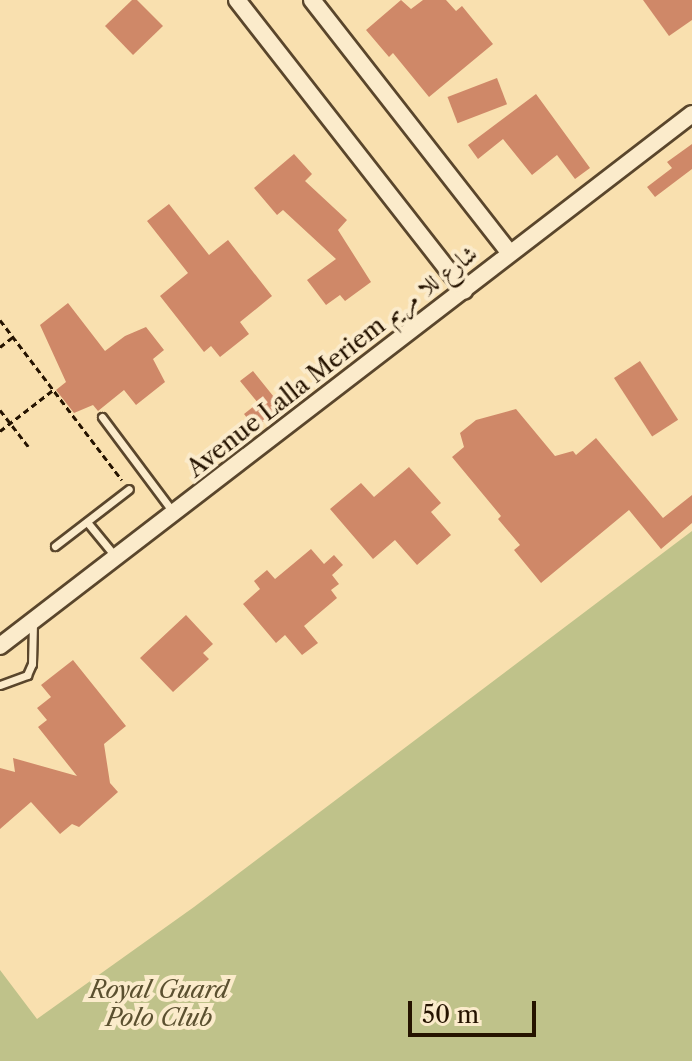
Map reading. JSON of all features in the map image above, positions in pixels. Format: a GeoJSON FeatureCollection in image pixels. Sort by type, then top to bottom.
{"type":"FeatureCollection","features":[{"type":"Feature","properties":{"kind":"street"},"geometry":{"type":"LineString","coordinates":[[237,0],[464,291]]}},
{"type":"Feature","properties":{"kind":"street"},"geometry":{"type":"LineString","coordinates":[[312,0],[510,253]]}},
{"type":"Feature","properties":{"kind":"street","name":"Avenue Lalla Meriem شارع للا مريم"},"geometry":{"type":"LineString","coordinates":[[0,646],[692,114]]}},
{"type":"Feature","properties":{"kind":"lane"},"geometry":{"type":"LineString","coordinates":[[102,417],[174,513]]}},
{"type":"Feature","properties":{"kind":"lane"},"geometry":{"type":"LineString","coordinates":[[55,546],[129,489]]}},
{"type":"Feature","properties":{"kind":"lane"},"geometry":{"type":"LineString","coordinates":[[87,522],[116,558]]}},
{"type":"Feature","properties":{"kind":"lane"},"geometry":{"type":"LineString","coordinates":[[0,685],[27,675],[32,664],[33,622]]}},
{"type":"Feature","properties":{"kind":"path"},"geometry":{"type":"LineString","coordinates":[[0,320],[129,489]]}},
{"type":"Feature","properties":{"kind":"path"},"geometry":{"type":"LineString","coordinates":[[0,347],[13,337]]}},
{"type":"Feature","properties":{"kind":"path"},"geometry":{"type":"LineString","coordinates":[[0,431],[53,390]]}},
{"type":"Feature","properties":{"kind":"path"},"geometry":{"type":"LineString","coordinates":[[0,410],[28,446]]}},
{"type":"Feature","properties":{"kind":"green space","name":"Royal Guard Polo Club"},"geometry":{"type":"Polygon","coordinates":[[[692,531],[692,1061],[0,1061],[0,970],[37,1019],[194,907],[692,531]]]}},
{"type":"Feature","properties":{"kind":"building"},"geometry":{"type":"Polygon","coordinates":[[[132,0],[137,0],[163,26],[133,55],[105,26],[132,0]]]}},
{"type":"Feature","properties":{"kind":"building"},"geometry":{"type":"Polygon","coordinates":[[[401,0],[411,9],[423,0],[446,0],[456,11],[462,6],[493,44],[429,97],[393,53],[389,57],[366,30],[401,0]]]}},
{"type":"Feature","properties":{"kind":"building"},"geometry":{"type":"Polygon","coordinates":[[[643,0],[692,0],[692,20],[669,36],[643,0]]]}},
{"type":"Feature","properties":{"kind":"building"},"geometry":{"type":"Polygon","coordinates":[[[497,78],[507,104],[458,123],[448,97],[497,78]]]}},
{"type":"Feature","properties":{"kind":"building"},"geometry":{"type":"Polygon","coordinates":[[[536,94],[590,168],[575,179],[557,155],[532,175],[503,139],[478,159],[468,145],[536,94]]]}},
{"type":"Feature","properties":{"kind":"building"},"geometry":{"type":"Polygon","coordinates":[[[692,144],[692,169],[655,197],[647,187],[672,168],[667,162],[692,144]]]}},
{"type":"Feature","properties":{"kind":"building"},"geometry":{"type":"Polygon","coordinates":[[[294,154],[312,174],[305,181],[347,220],[338,230],[371,282],[345,301],[340,295],[326,305],[307,280],[336,259],[283,210],[277,215],[254,188],[294,154]]]}},
{"type":"Feature","properties":{"kind":"building"},"geometry":{"type":"Polygon","coordinates":[[[169,204],[209,255],[228,240],[272,296],[240,322],[249,334],[220,357],[211,346],[204,352],[160,296],[188,273],[147,221],[169,204]]]}},
{"type":"Feature","properties":{"kind":"building"},"geometry":{"type":"Polygon","coordinates":[[[68,303],[105,351],[125,336],[146,327],[164,350],[153,359],[165,382],[136,405],[124,390],[98,411],[93,405],[74,413],[56,390],[66,382],[40,325],[68,303]]]}},
{"type":"Feature","properties":{"kind":"building"},"geometry":{"type":"Polygon","coordinates":[[[640,361],[678,420],[652,437],[614,378],[640,361]]]}},
{"type":"Feature","properties":{"kind":"building"},"geometry":{"type":"Polygon","coordinates":[[[253,371],[282,407],[255,428],[244,414],[258,403],[240,381],[253,371]]]}},
{"type":"Feature","properties":{"kind":"building"},"geometry":{"type":"Polygon","coordinates":[[[516,409],[555,456],[573,451],[576,455],[596,438],[663,518],[692,495],[692,523],[661,549],[629,510],[541,583],[514,550],[520,545],[498,519],[501,516],[452,457],[464,447],[460,433],[476,420],[516,409]]]}},
{"type":"Feature","properties":{"kind":"building"},"geometry":{"type":"Polygon","coordinates":[[[409,467],[441,503],[431,512],[451,535],[417,565],[395,540],[373,559],[330,509],[361,483],[374,497],[409,467]]]}},
{"type":"Feature","properties":{"kind":"building"},"geometry":{"type":"Polygon","coordinates":[[[311,549],[324,564],[334,555],[343,565],[332,575],[339,584],[331,590],[337,598],[304,626],[318,643],[302,655],[285,635],[276,643],[243,604],[260,589],[254,581],[267,570],[275,579],[311,549]]]}},
{"type":"Feature","properties":{"kind":"building"},"geometry":{"type":"Polygon","coordinates":[[[186,615],[213,644],[203,653],[209,659],[173,692],[140,658],[186,615]]]}},
{"type":"Feature","properties":{"kind":"building"},"geometry":{"type":"Polygon","coordinates":[[[73,660],[126,726],[104,744],[110,783],[118,792],[79,827],[72,824],[60,834],[31,802],[0,829],[0,768],[15,772],[13,758],[77,776],[38,727],[47,720],[37,708],[51,697],[41,685],[73,660]]]}}]}
